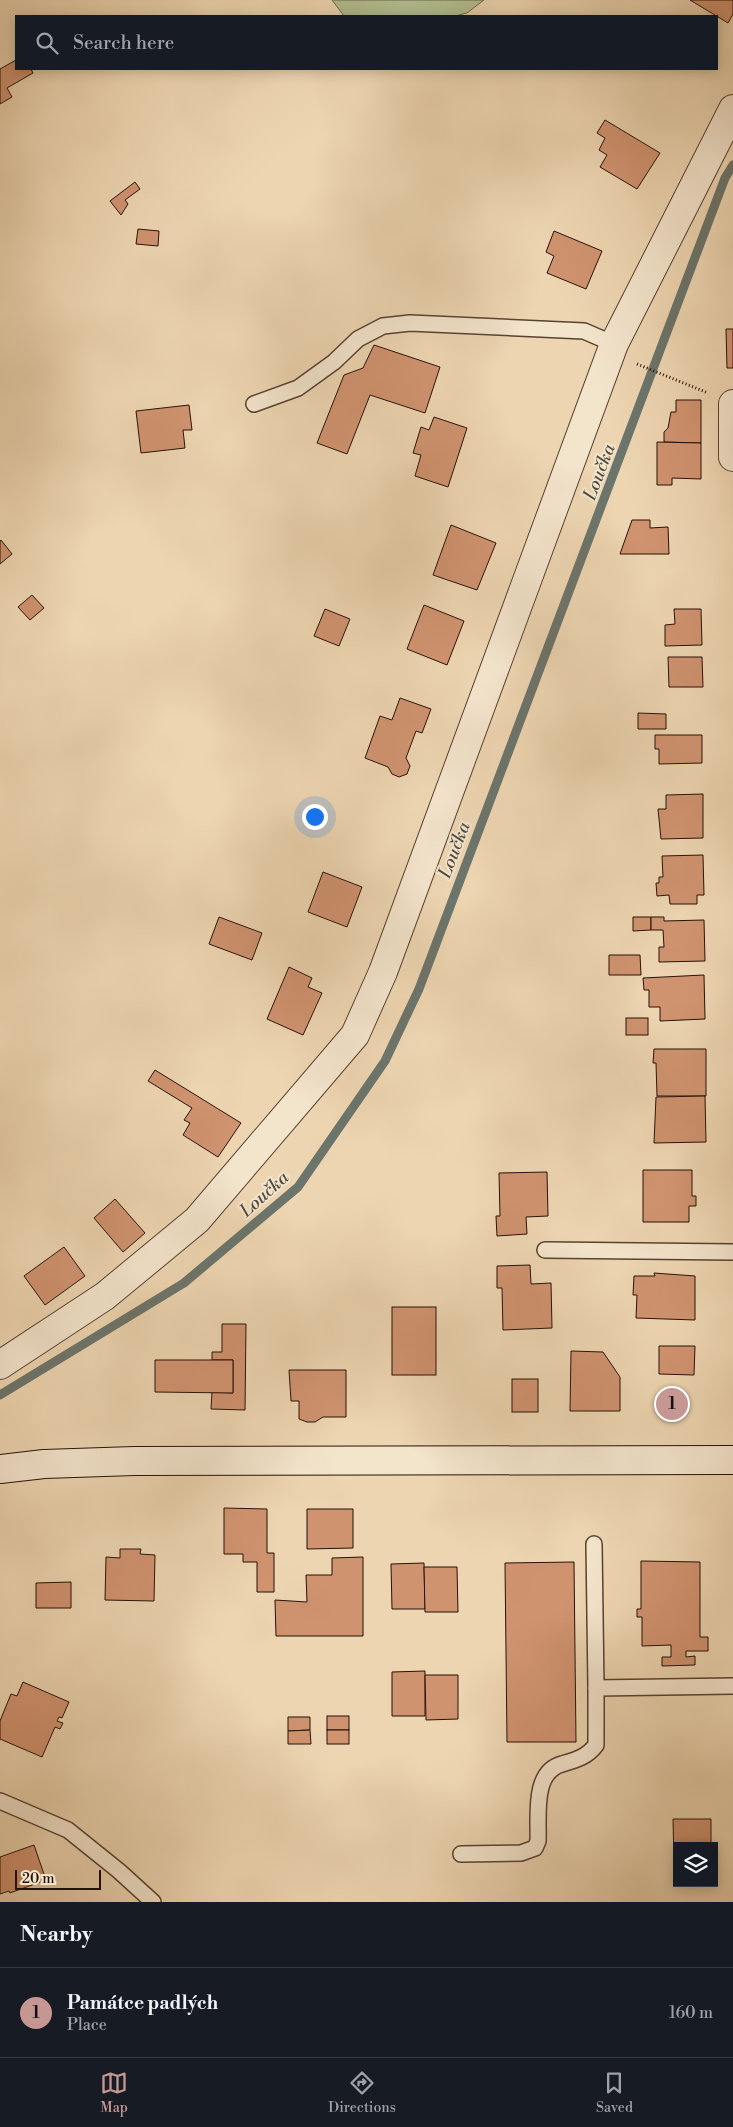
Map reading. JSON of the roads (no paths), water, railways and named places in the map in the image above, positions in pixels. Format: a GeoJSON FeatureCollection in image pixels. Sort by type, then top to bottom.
{"type":"FeatureCollection","features":[{"type":"Feature","properties":{"kind":"street"},"geometry":{"type":"LineString","coordinates":[[0,1365],[106,1296],[197,1220],[355,1035],[383,972],[614,344],[733,109]]}},
{"type":"Feature","properties":{"kind":"street"},"geometry":{"type":"LineString","coordinates":[[733,404],[733,457]]}},
{"type":"Feature","properties":{"kind":"street"},"geometry":{"type":"LineString","coordinates":[[0,1468],[44,1464],[134,1461],[733,1460]]}},
{"type":"Feature","properties":{"kind":"lane"},"geometry":{"type":"LineString","coordinates":[[254,404],[298,388],[334,362],[358,339],[383,326],[410,323],[584,331],[614,344]]}},
{"type":"Feature","properties":{"kind":"lane"},"geometry":{"type":"LineString","coordinates":[[545,1250],[733,1252]]}},
{"type":"Feature","properties":{"kind":"lane"},"geometry":{"type":"LineString","coordinates":[[461,1854],[521,1853],[535,1848],[538,1841],[541,1784],[548,1772],[558,1765],[579,1759],[590,1753],[596,1746],[594,1544]]}},
{"type":"Feature","properties":{"kind":"lane"},"geometry":{"type":"LineString","coordinates":[[596,1688],[733,1686]]}},
{"type":"Feature","properties":{"kind":"lane"},"geometry":{"type":"LineString","coordinates":[[0,1801],[68,1830],[119,1871],[152,1902]]}},
{"type":"Feature","properties":{"kind":"waterway","name":"Loučka"},"geometry":{"type":"LineString","coordinates":[[0,1395],[184,1283],[298,1187],[385,1061],[419,989],[725,178],[733,165]]}},
{"type":"Feature","properties":{"kind":"place","name":"Památce padlých"},"geometry":{"type":"Point","coordinates":[672,1404]}}]}
